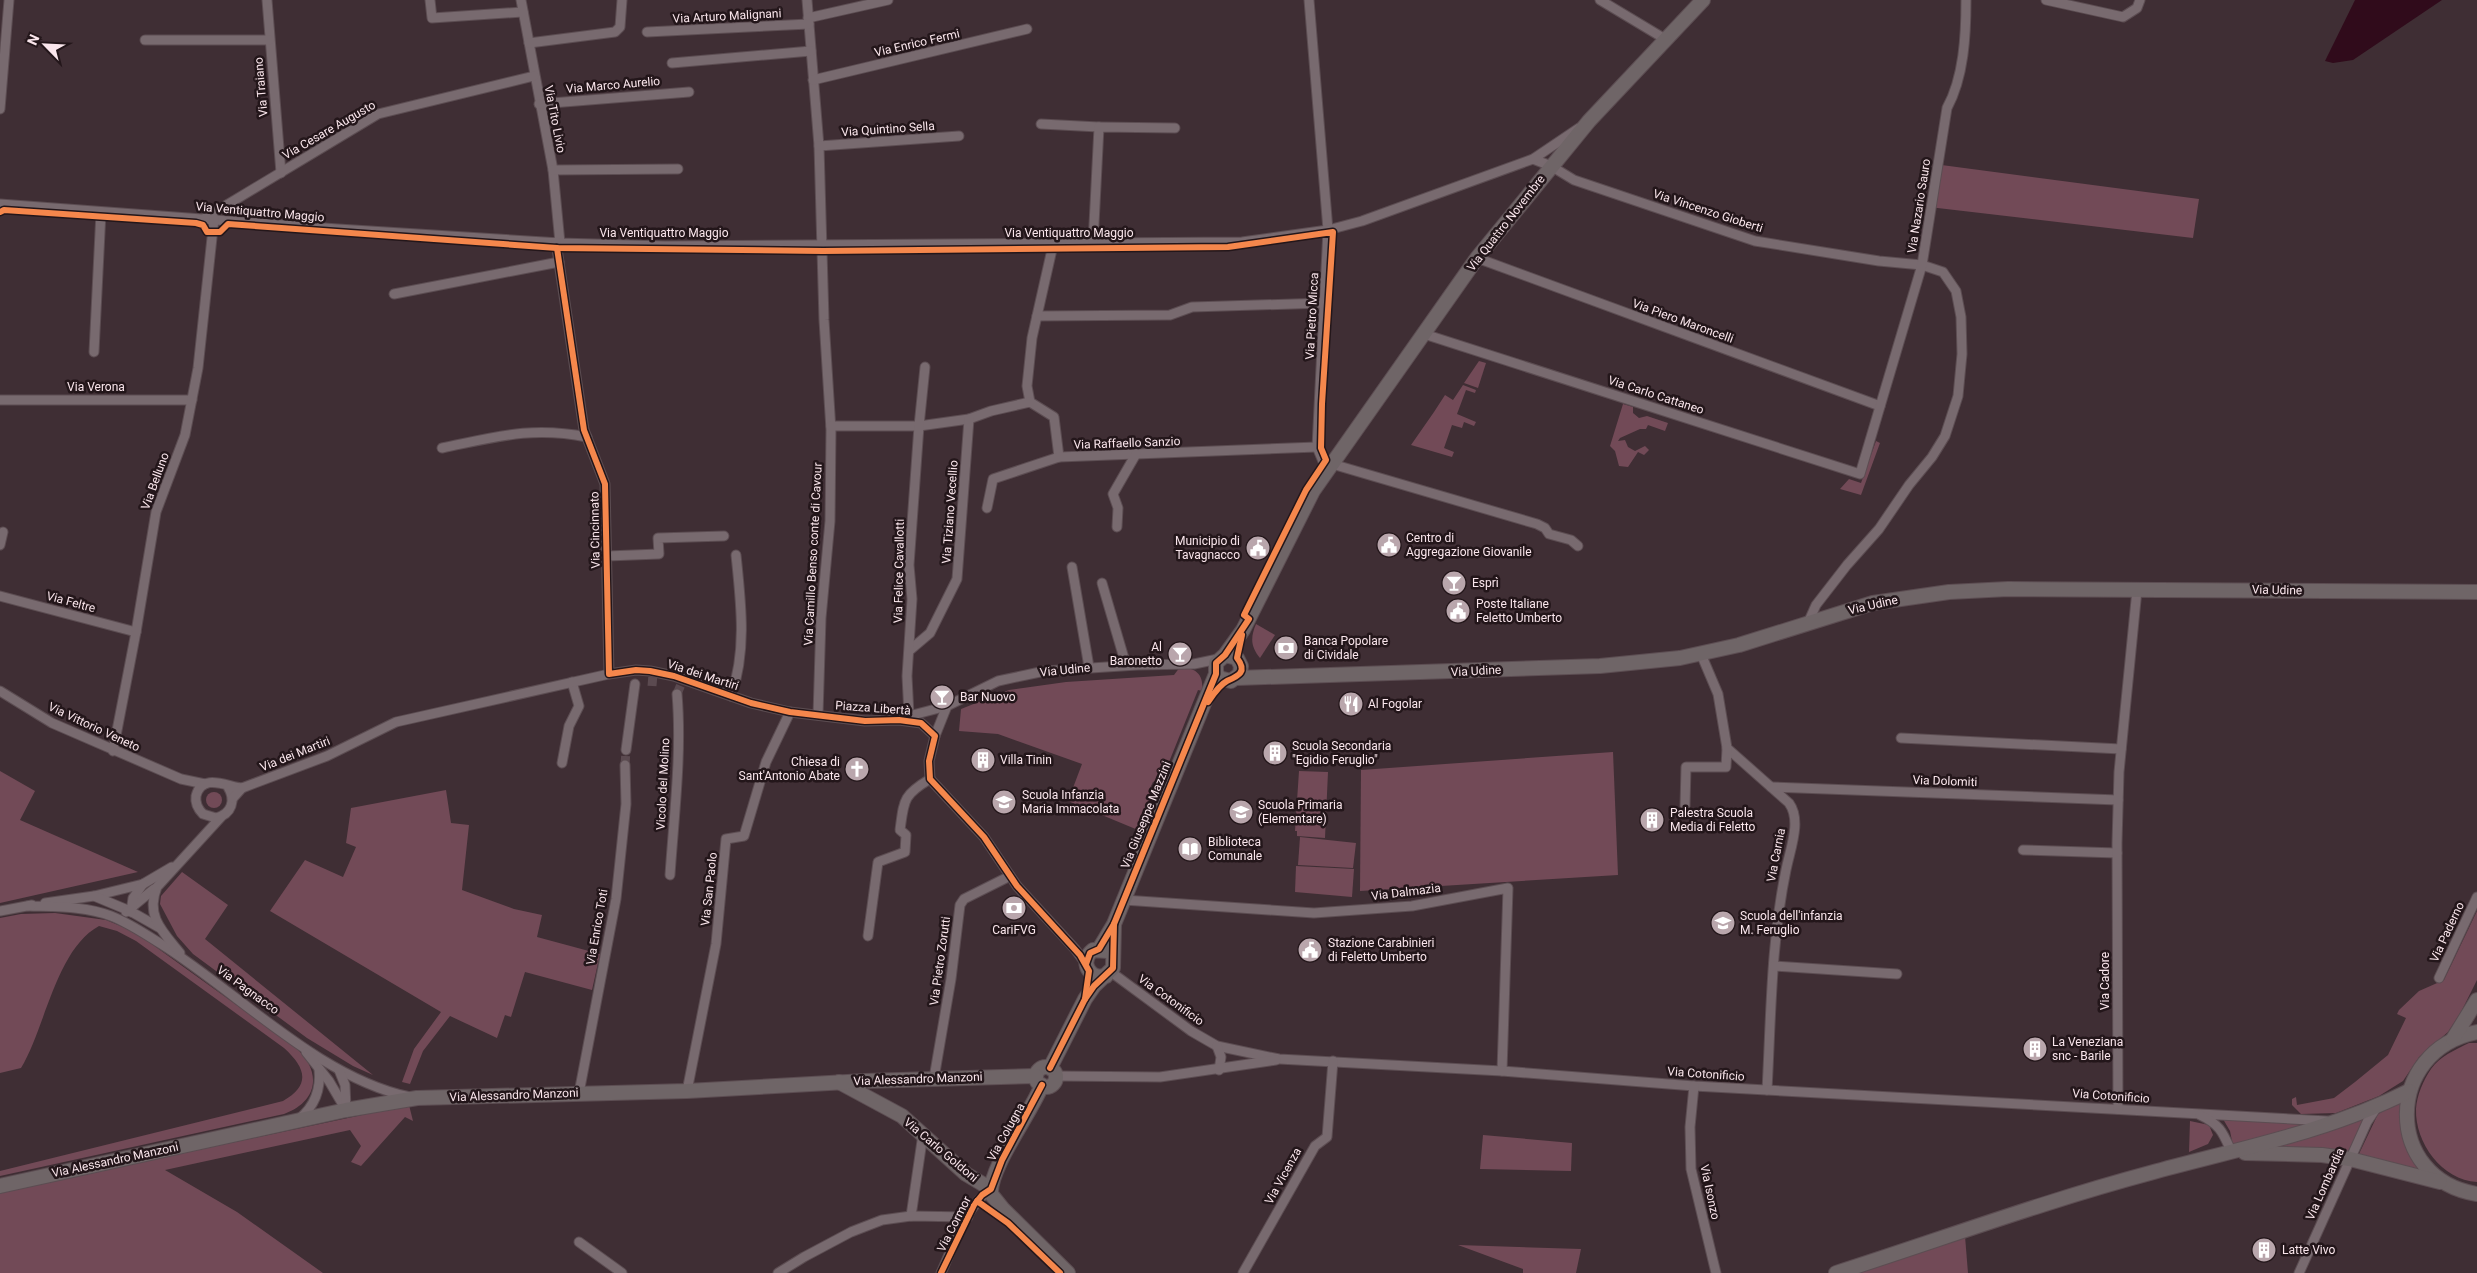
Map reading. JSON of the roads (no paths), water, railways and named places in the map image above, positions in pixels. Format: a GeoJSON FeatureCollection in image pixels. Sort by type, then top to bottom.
{"type":"FeatureCollection","features":[{"type":"Feature","properties":{"kind":"street"},"geometry":{"type":"LineString","coordinates":[[0,109],[9,0]]}},
{"type":"Feature","properties":{"kind":"street","name":"Via Traiano"},"geometry":{"type":"LineString","coordinates":[[267,0],[281,173]]}},
{"type":"Feature","properties":{"kind":"street"},"geometry":{"type":"LineString","coordinates":[[430,0],[432,18],[523,12]]}},
{"type":"Feature","properties":{"kind":"street","name":"Via Tito Livio"},"geometry":{"type":"LineString","coordinates":[[521,0],[553,170],[558,242]]}},
{"type":"Feature","properties":{"kind":"street"},"geometry":{"type":"LineString","coordinates":[[529,43],[615,32],[620,27],[622,0]]}},
{"type":"Feature","properties":{"kind":"street"},"geometry":{"type":"LineString","coordinates":[[807,0],[819,146],[822,243]]}},
{"type":"Feature","properties":{"kind":"street","name":"Via Arturo Malignani"},"geometry":{"type":"LineString","coordinates":[[647,32],[808,21],[888,0]]}},
{"type":"Feature","properties":{"kind":"street","name":"Via Pietro Micca"},"geometry":{"type":"LineString","coordinates":[[1309,0],[1328,230],[1317,447]]}},
{"type":"Feature","properties":{"kind":"street"},"geometry":{"type":"LineString","coordinates":[[1600,0],[1665,40]]}},
{"type":"Feature","properties":{"kind":"street","name":"Via Quattro Novembre"},"geometry":{"type":"LineString","coordinates":[[1230,659],[1313,491],[1477,258],[1589,121],[1703,0]]}},
{"type":"Feature","properties":{"kind":"street","name":"Via Nazario Sauro"},"geometry":{"type":"LineString","coordinates":[[1808,623],[1816,605],[1842,571],[1879,529],[1909,485],[1932,458],[1945,436],[1958,396],[1962,354],[1961,317],[1956,292],[1943,272],[1922,265],[1947,108],[1957,90],[1966,18],[1966,0]]}},
{"type":"Feature","properties":{"kind":"street"},"geometry":{"type":"LineString","coordinates":[[2046,0],[2123,17],[2136,8],[2140,0]]}},
{"type":"Feature","properties":{"kind":"street","name":"Via Enrico Fermi"},"geometry":{"type":"LineString","coordinates":[[813,80],[1027,30]]}},
{"type":"Feature","properties":{"kind":"street"},"geometry":{"type":"LineString","coordinates":[[145,40],[269,40]]}},
{"type":"Feature","properties":{"kind":"street"},"geometry":{"type":"LineString","coordinates":[[672,63],[811,51]]}},
{"type":"Feature","properties":{"kind":"street","name":"Via Cesare Augusto"},"geometry":{"type":"LineString","coordinates":[[210,219],[378,114],[534,76]]}},
{"type":"Feature","properties":{"kind":"street","name":"Via Marco Aurelio"},"geometry":{"type":"LineString","coordinates":[[540,104],[689,92]]}},
{"type":"Feature","properties":{"kind":"street","name":"Via Ventiquattro Maggio"},"geometry":{"type":"LineString","coordinates":[[0,204],[338,229],[558,242],[665,246],[822,243],[1053,245],[1242,242],[1328,230],[1362,221],[1533,159],[1589,121]]}},
{"type":"Feature","properties":{"kind":"street"},"geometry":{"type":"LineString","coordinates":[[1041,124],[1175,128]]}},
{"type":"Feature","properties":{"kind":"street"},"geometry":{"type":"LineString","coordinates":[[1093,244],[1099,126]]}},
{"type":"Feature","properties":{"kind":"street","name":"Via Quintino Sella"},"geometry":{"type":"LineString","coordinates":[[819,146],[959,136]]}},
{"type":"Feature","properties":{"kind":"street"},"geometry":{"type":"LineString","coordinates":[[1533,159],[1551,166]]}},
{"type":"Feature","properties":{"kind":"street","name":"Via Vincenzo Gioberti"},"geometry":{"type":"LineString","coordinates":[[1551,166],[1574,180],[1755,241],[1879,261],[1922,265]]}},
{"type":"Feature","properties":{"kind":"street"},"geometry":{"type":"LineString","coordinates":[[553,170],[678,169]]}},
{"type":"Feature","properties":{"kind":"street"},"geometry":{"type":"LineString","coordinates":[[94,352],[101,212]]}},
{"type":"Feature","properties":{"kind":"street","name":"Via Belluno"},"geometry":{"type":"LineString","coordinates":[[113,751],[136,632],[156,512],[185,435],[198,368],[210,219]]}},
{"type":"Feature","properties":{"kind":"street","name":"Via Cincinnato"},"geometry":{"type":"LineString","coordinates":[[558,242],[559,262],[584,430],[605,484],[609,674]]}},
{"type":"Feature","properties":{"kind":"street","name":"Via Camillo Benso conte di Cavour"},"geometry":{"type":"LineString","coordinates":[[818,715],[821,618],[830,521],[831,426],[824,320],[822,243]]}},
{"type":"Feature","properties":{"kind":"street"},"geometry":{"type":"LineString","coordinates":[[831,426],[918,426],[969,419],[991,411],[1030,402],[1027,386],[1037,316],[1053,245]]}},
{"type":"Feature","properties":{"kind":"street","name":"Via Piero Maroncelli"},"geometry":{"type":"LineString","coordinates":[[1477,258],[1880,406]]}},
{"type":"Feature","properties":{"kind":"street"},"geometry":{"type":"LineString","coordinates":[[394,294],[559,262]]}},
{"type":"Feature","properties":{"kind":"street"},"geometry":{"type":"LineString","coordinates":[[1880,406],[1922,265]]}},
{"type":"Feature","properties":{"kind":"street"},"geometry":{"type":"LineString","coordinates":[[1037,316],[1170,315],[1192,307],[1324,303]]}},
{"type":"Feature","properties":{"kind":"street","name":"Via Carlo Cattaneo"},"geometry":{"type":"LineString","coordinates":[[1424,334],[1860,474],[1880,406]]}},
{"type":"Feature","properties":{"kind":"street","name":"Via Felice Cavallotti"},"geometry":{"type":"LineString","coordinates":[[909,715],[907,676],[912,599],[910,565],[918,426],[925,367]]}},
{"type":"Feature","properties":{"kind":"street","name":"Via Verona"},"geometry":{"type":"LineString","coordinates":[[0,400],[192,400]]}},
{"type":"Feature","properties":{"kind":"street","name":"Via Raffaello Sanzio"},"geometry":{"type":"LineString","coordinates":[[1030,402],[1054,417],[1059,457],[1317,447]]}},
{"type":"Feature","properties":{"kind":"street","name":"Via Tiziano Vecellio"},"geometry":{"type":"LineString","coordinates":[[910,650],[930,633],[957,579],[969,419]]}},
{"type":"Feature","properties":{"kind":"street"},"geometry":{"type":"LineString","coordinates":[[442,448],[520,432],[561,432],[587,437]]}},
{"type":"Feature","properties":{"kind":"street"},"geometry":{"type":"LineString","coordinates":[[1317,447],[1329,468],[1537,524],[1545,528],[1549,534],[1571,540],[1578,546]]}},
{"type":"Feature","properties":{"kind":"street"},"geometry":{"type":"LineString","coordinates":[[1117,527],[1118,508],[1113,494],[1136,454]]}},
{"type":"Feature","properties":{"kind":"street"},"geometry":{"type":"LineString","coordinates":[[987,508],[993,479],[1059,457]]}},
{"type":"Feature","properties":{"kind":"street"},"geometry":{"type":"LineString","coordinates":[[0,545],[3,532]]}},
{"type":"Feature","properties":{"kind":"street"},"geometry":{"type":"LineString","coordinates":[[607,556],[659,554],[658,538],[724,536]]}},
{"type":"Feature","properties":{"kind":"street"},"geometry":{"type":"LineString","coordinates":[[731,696],[739,674],[742,618],[736,556]]}},
{"type":"Feature","properties":{"kind":"street"},"geometry":{"type":"LineString","coordinates":[[1072,567],[1089,668]]}},
{"type":"Feature","properties":{"kind":"street"},"geometry":{"type":"LineString","coordinates":[[1102,583],[1126,665]]}},
{"type":"Feature","properties":{"kind":"street","name":"Via Udine"},"geometry":{"type":"LineString","coordinates":[[1227,678],[1600,666],[1680,658],[1739,646],[1874,603],[1949,592],[2008,589],[2477,592]]}},
{"type":"Feature","properties":{"kind":"street","name":"Via Cadore"},"geometry":{"type":"LineString","coordinates":[[2118,1109],[2118,800],[2136,590]]}},
{"type":"Feature","properties":{"kind":"street","name":"Via Feltre"},"geometry":{"type":"LineString","coordinates":[[0,596],[136,632]]}},
{"type":"Feature","properties":{"kind":"street"},"geometry":{"type":"LineString","coordinates":[[1685,806],[1686,767],[1726,766],[1727,748],[1718,694],[1701,654]]}},
{"type":"Feature","properties":{"kind":"street"},"geometry":{"type":"LineString","coordinates":[[1230,659],[1241,671],[1227,678],[1215,667],[1230,659]]}},
{"type":"Feature","properties":{"kind":"street","name":"Via Udine"},"geometry":{"type":"LineString","coordinates":[[947,706],[998,681],[1046,671],[1126,665],[1194,664],[1230,659],[1276,676]]}},
{"type":"Feature","properties":{"kind":"street","name":"Via dei Martiri"},"geometry":{"type":"LineString","coordinates":[[232,798],[242,788],[327,756],[396,722],[609,674],[653,673],[790,712]]}},
{"type":"Feature","properties":{"kind":"street","name":"Via Giuseppe Mazzini"},"geometry":{"type":"LineString","coordinates":[[1114,924],[1198,714],[1227,678]]}},
{"type":"Feature","properties":{"kind":"street"},"geometry":{"type":"LineString","coordinates":[[562,763],[569,726],[579,706],[572,682]]}},
{"type":"Feature","properties":{"kind":"street"},"geometry":{"type":"LineString","coordinates":[[626,750],[635,684]]}},
{"type":"Feature","properties":{"kind":"street","name":"Via Vittorio Veneto"},"geometry":{"type":"LineString","coordinates":[[0,691],[52,723],[113,751],[181,779],[205,784]]}},
{"type":"Feature","properties":{"kind":"street","name":"Vicolo del Molino"},"geometry":{"type":"LineString","coordinates":[[670,875],[679,714],[677,694]]}},
{"type":"Feature","properties":{"kind":"street"},"geometry":{"type":"LineString","coordinates":[[947,706],[935,736],[929,761],[930,779],[984,837],[1017,886],[1075,949],[1087,968],[1097,977],[1108,974]]}},
{"type":"Feature","properties":{"kind":"street","name":"Piazza Libertà"},"geometry":{"type":"LineString","coordinates":[[899,720],[909,715],[947,706]]}},
{"type":"Feature","properties":{"kind":"street","name":"Piazza Libertà"},"geometry":{"type":"LineString","coordinates":[[790,712],[865,721],[899,720],[921,723],[935,736]]}},
{"type":"Feature","properties":{"kind":"street","name":"Via San Paolo"},"geometry":{"type":"LineString","coordinates":[[687,1090],[716,944],[726,839],[744,836],[766,762],[790,712]]}},
{"type":"Feature","properties":{"kind":"street"},"geometry":{"type":"LineString","coordinates":[[1901,738],[2121,749]]}},
{"type":"Feature","properties":{"kind":"street","name":"Via Carnia"},"geometry":{"type":"LineString","coordinates":[[1727,748],[1771,787],[1795,812],[1793,836],[1781,897],[1774,966],[1767,1090]]}},
{"type":"Feature","properties":{"kind":"street","name":"Via Enrico Toti"},"geometry":{"type":"LineString","coordinates":[[579,1092],[616,899],[626,804],[625,765]]}},
{"type":"Feature","properties":{"kind":"street","name":"Via Vittorio Veneto"},"geometry":{"type":"LineString","coordinates":[[181,779],[196,796]]}},
{"type":"Feature","properties":{"kind":"street"},"geometry":{"type":"LineString","coordinates":[[868,936],[878,862],[906,852],[906,835],[900,830],[904,801],[910,791],[930,779]]}},
{"type":"Feature","properties":{"kind":"street"},"geometry":{"type":"LineString","coordinates":[[203,814],[212,818],[221,817],[230,809],[232,798],[228,787],[217,782],[205,784],[196,796],[197,806],[207,823],[205,835]]}},
{"type":"Feature","properties":{"kind":"street","name":"Via dei Martiri"},"geometry":{"type":"LineString","coordinates":[[228,787],[242,788]]}},
{"type":"Feature","properties":{"kind":"street","name":"Via Dolomiti"},"geometry":{"type":"LineString","coordinates":[[1771,787],[2118,800]]}},
{"type":"Feature","properties":{"kind":"street","name":"Via Pagnacco"},"geometry":{"type":"LineString","coordinates":[[111,916],[130,911],[181,862],[221,817]]}},
{"type":"Feature","properties":{"kind":"street"},"geometry":{"type":"LineString","coordinates":[[2023,850],[2117,853]]}},
{"type":"Feature","properties":{"kind":"street","name":"Via Pagnacco"},"geometry":{"type":"LineString","coordinates":[[0,911],[94,896],[143,884],[181,862]]}},
{"type":"Feature","properties":{"kind":"street","name":"Via Pietro Zorutti"},"geometry":{"type":"LineString","coordinates":[[934,1078],[951,979],[960,905],[964,899],[1010,876]]}},
{"type":"Feature","properties":{"kind":"street"},"geometry":{"type":"LineString","coordinates":[[136,929],[130,911],[133,898],[143,884]]}},
{"type":"Feature","properties":{"kind":"street","name":"Via Pagnacco"},"geometry":{"type":"LineString","coordinates":[[156,887],[152,899],[160,928],[184,959]]}},
{"type":"Feature","properties":{"kind":"street","name":"Via Dalmazia"},"geometry":{"type":"LineString","coordinates":[[1124,900],[1314,913],[1412,906],[1508,888],[1502,1071]]}},
{"type":"Feature","properties":{"kind":"street","name":"Via Pagnacco"},"geometry":{"type":"LineString","coordinates":[[94,896],[130,911],[160,928]]}},
{"type":"Feature","properties":{"kind":"street","name":"Via Paderno"},"geometry":{"type":"LineString","coordinates":[[2439,978],[2477,897]]}},
{"type":"Feature","properties":{"kind":"street","name":"Via Pagnacco"},"geometry":{"type":"LineString","coordinates":[[28,906],[88,910],[111,916],[184,959],[297,1042],[339,1070],[376,1086],[417,1098]]}},
{"type":"Feature","properties":{"kind":"street"},"geometry":{"type":"LineString","coordinates":[[1085,999],[1090,954],[1099,949],[1114,924]]}},
{"type":"Feature","properties":{"kind":"street"},"geometry":{"type":"LineString","coordinates":[[1053,1072],[1085,999],[1094,986],[1114,966],[1114,924]]}},
{"type":"Feature","properties":{"kind":"street"},"geometry":{"type":"LineString","coordinates":[[1099,949],[1106,950],[1113,956]]}},
{"type":"Feature","properties":{"kind":"street"},"geometry":{"type":"LineString","coordinates":[[1774,966],[1897,974]]}},
{"type":"Feature","properties":{"kind":"street","name":"Via Cotonificio"},"geometry":{"type":"LineString","coordinates":[[1108,974],[1191,1031],[1217,1046],[1279,1059],[1502,1071],[1694,1086],[2332,1122]]}},
{"type":"Feature","properties":{"kind":"street"},"geometry":{"type":"LineString","coordinates":[[2454,1039],[2477,1000]]}},
{"type":"Feature","properties":{"kind":"street"},"geometry":{"type":"LineString","coordinates":[[2477,1032],[2454,1039],[2441,1046],[2424,1062],[2409,1091],[2406,1109],[2410,1139],[2418,1157],[2428,1169],[2445,1183],[2459,1190],[2477,1194]]}},
{"type":"Feature","properties":{"kind":"street","name":"Via Pagnacco"},"geometry":{"type":"LineString","coordinates":[[297,1042],[319,1068],[346,1110]]}},
{"type":"Feature","properties":{"kind":"street"},"geometry":{"type":"LineString","coordinates":[[1217,1046],[1221,1057],[1219,1070]]}},
{"type":"Feature","properties":{"kind":"street"},"geometry":{"type":"LineString","coordinates":[[1039,1081],[1042,1068],[1053,1072],[1160,1077],[1219,1070],[1279,1059]]}},
{"type":"Feature","properties":{"kind":"street","name":"Via Vicenza"},"geometry":{"type":"LineString","coordinates":[[1243,1273],[1315,1146],[1327,1137],[1333,1061]]}},
{"type":"Feature","properties":{"kind":"street"},"geometry":{"type":"LineString","coordinates":[[296,1121],[313,1104],[320,1080],[319,1068]]}},
{"type":"Feature","properties":{"kind":"street"},"geometry":{"type":"LineString","coordinates":[[339,1070],[345,1085],[346,1110]]}},
{"type":"Feature","properties":{"kind":"street","name":"Via Alessandro Manzoni"},"geometry":{"type":"LineString","coordinates":[[0,1186],[346,1110],[417,1098],[687,1090],[934,1078],[1039,1081]]}},
{"type":"Feature","properties":{"kind":"street","name":"Via Colugna"},"geometry":{"type":"LineString","coordinates":[[991,1189],[1002,1160],[1039,1081]]}},
{"type":"Feature","properties":{"kind":"street","name":"Via Carlo Goldoni"},"geometry":{"type":"LineString","coordinates":[[839,1082],[902,1116],[966,1174],[991,1189]]}},
{"type":"Feature","properties":{"kind":"street","name":"Via Isonzo"},"geometry":{"type":"LineString","coordinates":[[1694,1086],[1690,1127],[1690,1169],[1716,1273]]}},
{"type":"Feature","properties":{"kind":"street"},"geometry":{"type":"LineString","coordinates":[[1836,1273],[2150,1173],[2232,1153],[2332,1122],[2377,1107],[2409,1091]]}},
{"type":"Feature","properties":{"kind":"street","name":"Via Lombardia"},"geometry":{"type":"LineString","coordinates":[[2299,1273],[2367,1122],[2377,1107]]}},
{"type":"Feature","properties":{"kind":"street","name":"Via Cotonificio"},"geometry":{"type":"LineString","coordinates":[[2196,1113],[2215,1122],[2223,1132],[2232,1153]]}},
{"type":"Feature","properties":{"kind":"street"},"geometry":{"type":"LineString","coordinates":[[911,1216],[923,1134]]}},
{"type":"Feature","properties":{"kind":"street"},"geometry":{"type":"LineString","coordinates":[[2232,1153],[2322,1155],[2445,1183]]}},
{"type":"Feature","properties":{"kind":"street"},"geometry":{"type":"LineString","coordinates":[[991,1189],[993,1197],[1068,1273]]}},
{"type":"Feature","properties":{"kind":"street","name":"Via Cormor"},"geometry":{"type":"LineString","coordinates":[[941,1273],[968,1217],[982,1195],[991,1189]]}},
{"type":"Feature","properties":{"kind":"street"},"geometry":{"type":"LineString","coordinates":[[778,1273],[851,1232],[882,1220],[911,1216],[968,1217]]}},
{"type":"Feature","properties":{"kind":"street"},"geometry":{"type":"LineString","coordinates":[[578,1242],[622,1273]]}},
{"type":"Feature","properties":{"kind":"tunnel"},"geometry":{"type":"LineString","coordinates":[[652,686],[653,674]]}},
{"type":"Feature","properties":{"kind":"tunnel"},"geometry":{"type":"LineString","coordinates":[[677,694],[682,682]]}},
{"type":"Feature","properties":{"kind":"tunnel"},"geometry":{"type":"LineString","coordinates":[[625,765],[626,750]]}},
{"type":"Feature","properties":{"kind":"place","name":"Centro di Aggregazione Giovanile"},"geometry":{"type":"Point","coordinates":[1389,545]}},
{"type":"Feature","properties":{"kind":"place","name":"Municipio di Tavagnacco"},"geometry":{"type":"Point","coordinates":[1258,548]}},
{"type":"Feature","properties":{"kind":"place","name":"Esprì"},"geometry":{"type":"Point","coordinates":[1454,583]}},
{"type":"Feature","properties":{"kind":"place","name":"Poste Italiane Feletto Umberto"},"geometry":{"type":"Point","coordinates":[1458,611]}},
{"type":"Feature","properties":{"kind":"place","name":"Banca Popolare di Cividale"},"geometry":{"type":"Point","coordinates":[1286,648]}},
{"type":"Feature","properties":{"kind":"place","name":"Al Baronetto"},"geometry":{"type":"Point","coordinates":[1180,654]}},
{"type":"Feature","properties":{"kind":"place","name":"Bar Nuovo"},"geometry":{"type":"Point","coordinates":[942,697]}},
{"type":"Feature","properties":{"kind":"place","name":"Al Fogolar"},"geometry":{"type":"Point","coordinates":[1351,704]}},
{"type":"Feature","properties":{"kind":"place","name":"Scuola Secondaria \"Egidio Feruglio\""},"geometry":{"type":"Point","coordinates":[1275,753]}},
{"type":"Feature","properties":{"kind":"place","name":"Villa Tinin"},"geometry":{"type":"Point","coordinates":[983,760]}},
{"type":"Feature","properties":{"kind":"place","name":"Chiesa di Sant'Antonio Abate"},"geometry":{"type":"Point","coordinates":[857,769]}},
{"type":"Feature","properties":{"kind":"place","name":"Scuola Infanzia Maria Immacolata"},"geometry":{"type":"Point","coordinates":[1004,802]}},
{"type":"Feature","properties":{"kind":"place","name":"Scuola Primaria (Elementare)"},"geometry":{"type":"Point","coordinates":[1241,812]}},
{"type":"Feature","properties":{"kind":"place","name":"Palestra Scuola Media di Feletto"},"geometry":{"type":"Point","coordinates":[1652,820]}},
{"type":"Feature","properties":{"kind":"place","name":"Biblioteca Comunale"},"geometry":{"type":"Point","coordinates":[1190,849]}},
{"type":"Feature","properties":{"kind":"place","name":"CariFVG"},"geometry":{"type":"Point","coordinates":[1014,908]}},
{"type":"Feature","properties":{"kind":"place","name":"Scuola dell'infanzia M. Feruglio"},"geometry":{"type":"Point","coordinates":[1723,923]}},
{"type":"Feature","properties":{"kind":"place","name":"Stazione Carabinieri di Feletto Umberto"},"geometry":{"type":"Point","coordinates":[1310,950]}},
{"type":"Feature","properties":{"kind":"place","name":"La Veneziana snc - Barile"},"geometry":{"type":"Point","coordinates":[2035,1049]}},
{"type":"Feature","properties":{"kind":"place","name":"Latte Vivo"},"geometry":{"type":"Point","coordinates":[2264,1250]}}]}
